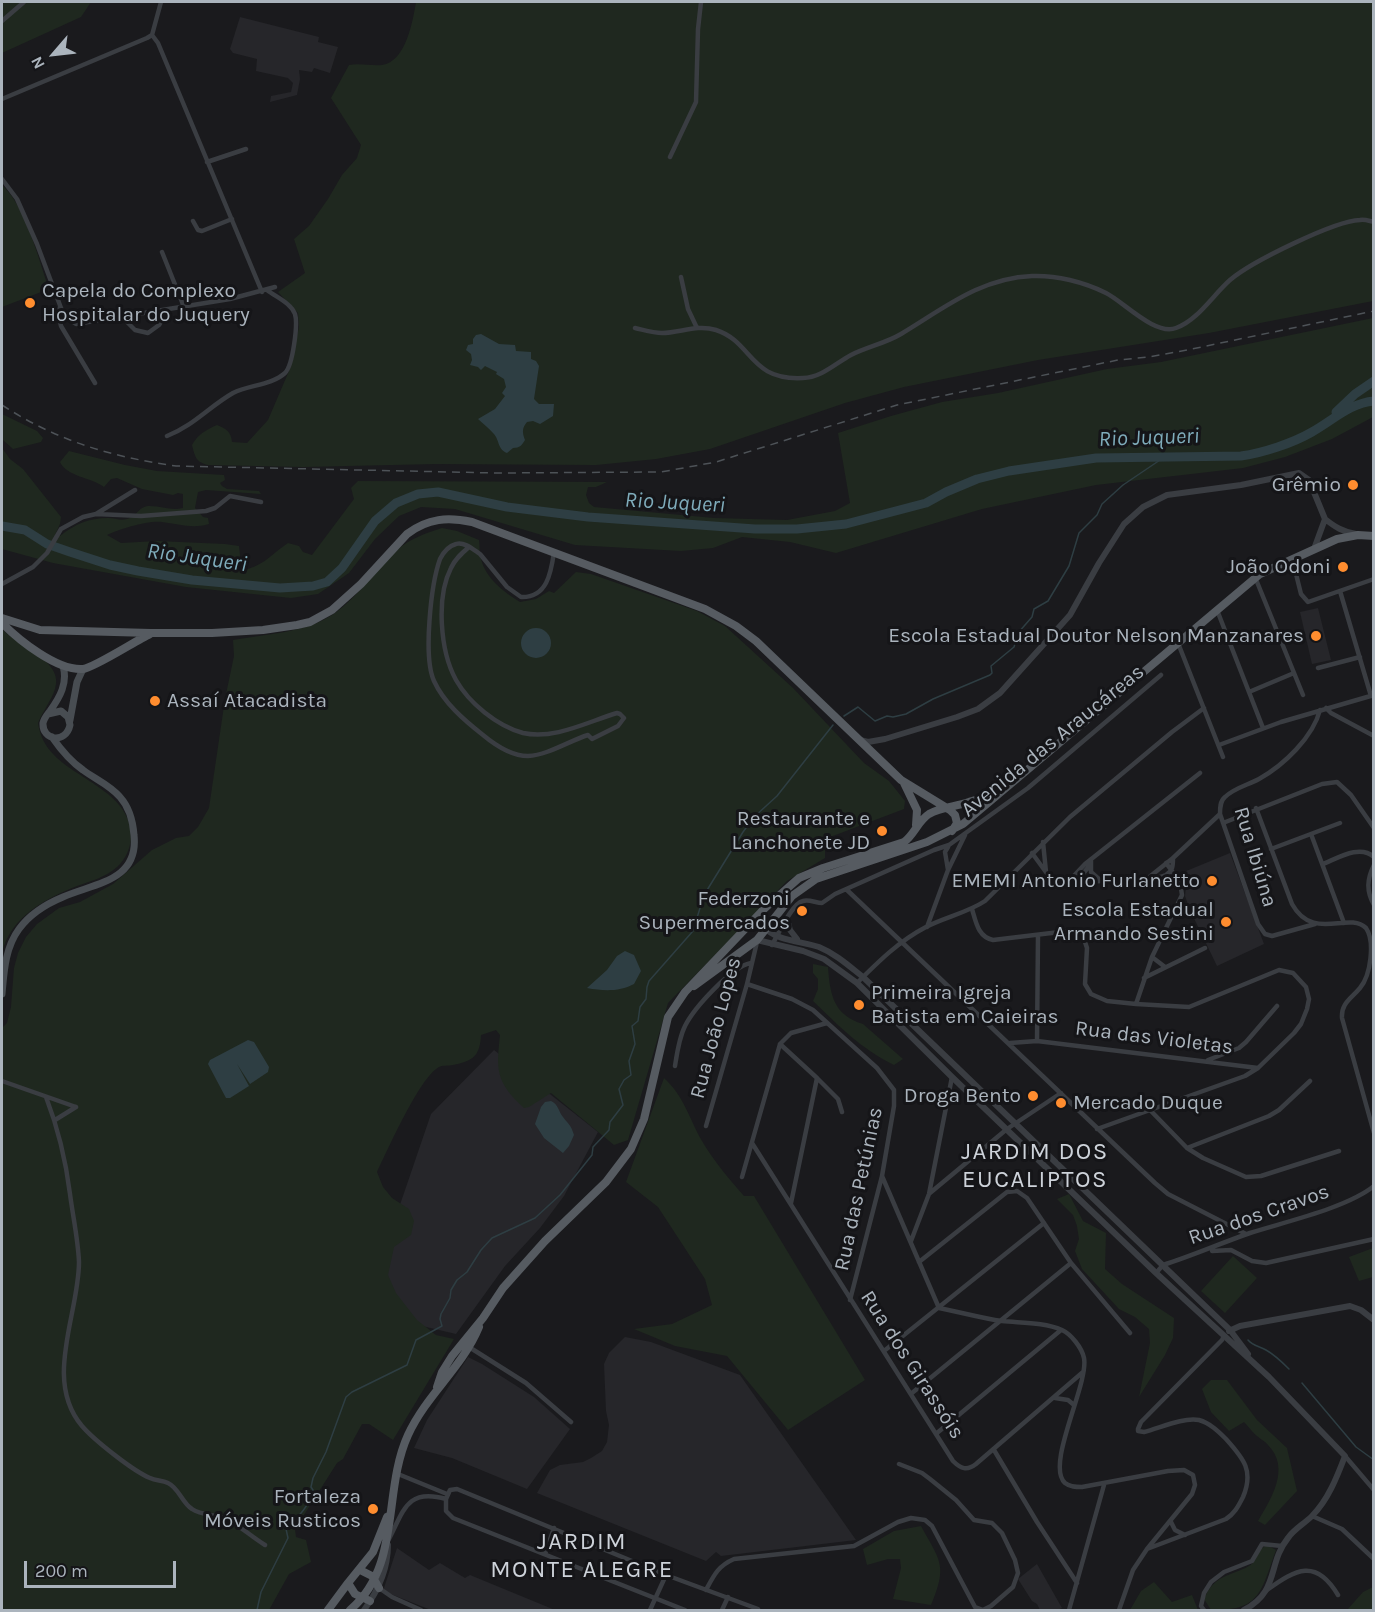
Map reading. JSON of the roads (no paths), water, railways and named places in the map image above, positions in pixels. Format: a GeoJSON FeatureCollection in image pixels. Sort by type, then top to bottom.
{"type":"FeatureCollection","features":[{"type":"Feature","properties":{"kind":"main road"},"geometry":{"type":"LineString","coordinates":[[2,618],[33,628],[116,641],[151,633],[239,632],[310,622],[332,610],[346,598],[415,528],[437,519],[447,518],[472,522],[705,609],[736,626],[756,641],[901,780],[947,807],[956,819],[956,826],[952,831]]}},
{"type":"Feature","properties":{"kind":"main road"},"geometry":{"type":"LineString","coordinates":[[685,992],[757,940],[792,896],[816,879],[927,842],[963,824],[1256,577],[1292,558],[1337,539],[1358,535],[1374,536]]}},
{"type":"Feature","properties":{"kind":"main road"},"geometry":{"type":"LineString","coordinates":[[2,623],[28,646],[63,666],[83,669]]}},
{"type":"Feature","properties":{"kind":"main road"},"geometry":{"type":"LineString","coordinates":[[28,646],[28,638],[33,628]]}},
{"type":"Feature","properties":{"kind":"main road"},"geometry":{"type":"LineString","coordinates":[[51,737],[65,736],[70,729],[77,682],[83,669],[116,641],[151,633]]}},
{"type":"Feature","properties":{"kind":"main road"},"geometry":{"type":"LineString","coordinates":[[2,994],[5,959],[19,928],[38,909],[62,897],[118,876],[132,857],[135,843],[133,822],[120,797],[65,755],[45,731],[43,726],[45,717],[63,687],[65,679],[63,666]]}},
{"type":"Feature","properties":{"kind":"main road"},"geometry":{"type":"LineString","coordinates":[[48,714],[52,711],[61,711],[70,720]]}},
{"type":"Feature","properties":{"kind":"main road"},"geometry":{"type":"LineString","coordinates":[[901,780],[918,810],[916,829]]}},
{"type":"Feature","properties":{"kind":"main road"},"geometry":{"type":"LineString","coordinates":[[350,1611],[366,1600],[377,1584],[388,1541],[391,1507],[408,1436],[437,1387],[442,1372],[503,1288],[531,1256],[591,1197],[631,1149],[644,1119],[668,1017],[685,992],[747,925],[799,878],[904,842],[923,818],[947,807],[972,802],[1004,789]]}},
{"type":"Feature","properties":{"kind":"main road"},"geometry":{"type":"LineString","coordinates":[[923,795],[944,801],[972,802]]}},
{"type":"Feature","properties":{"kind":"main road"},"geometry":{"type":"LineString","coordinates":[[747,925],[746,935],[750,939],[757,940]]}},
{"type":"Feature","properties":{"kind":"main road"},"geometry":{"type":"LineString","coordinates":[[437,1387],[449,1376],[469,1347],[483,1318]]}},
{"type":"Feature","properties":{"kind":"main road"},"geometry":{"type":"LineString","coordinates":[[328,1611],[374,1552],[391,1507]]}},
{"type":"Feature","properties":{"kind":"main road"},"geometry":{"type":"LineString","coordinates":[[360,1570],[369,1573],[377,1584]]}},
{"type":"Feature","properties":{"kind":"main road"},"geometry":{"type":"LineString","coordinates":[[348,1583],[354,1594],[366,1600]]}},
{"type":"Feature","properties":{"kind":"street"},"geometry":{"type":"LineString","coordinates":[[2,21],[24,2]]}},
{"type":"Feature","properties":{"kind":"street"},"geometry":{"type":"LineString","coordinates":[[2,99],[150,36],[161,2]]}},
{"type":"Feature","properties":{"kind":"street"},"geometry":{"type":"LineString","coordinates":[[670,157],[696,102],[701,2]]}},
{"type":"Feature","properties":{"kind":"street"},"geometry":{"type":"LineString","coordinates":[[150,36],[159,46],[207,162],[265,291],[291,307],[295,315],[293,346],[287,369],[279,376],[233,393],[184,428],[167,436]]}},
{"type":"Feature","properties":{"kind":"street"},"geometry":{"type":"LineString","coordinates":[[207,162],[246,149]]}},
{"type":"Feature","properties":{"kind":"street"},"geometry":{"type":"LineString","coordinates":[[2,179],[17,199],[64,316],[76,324],[168,310],[265,291],[275,287]]}},
{"type":"Feature","properties":{"kind":"street"},"geometry":{"type":"LineString","coordinates":[[193,221],[198,230],[202,231],[232,219]]}},
{"type":"Feature","properties":{"kind":"street"},"geometry":{"type":"LineString","coordinates":[[635,328],[663,333],[697,328],[715,330],[729,336],[756,364],[772,374],[794,378],[813,377],[852,355],[899,335],[952,301],[980,287],[1005,279],[1048,276],[1087,285],[1107,293],[1151,324],[1162,329],[1173,329],[1191,319],[1243,270],[1332,227],[1358,219],[1374,222]]}},
{"type":"Feature","properties":{"kind":"street"},"geometry":{"type":"LineString","coordinates":[[162,252],[184,307]]}},
{"type":"Feature","properties":{"kind":"street"},"geometry":{"type":"LineString","coordinates":[[681,277],[688,309],[697,328]]}},
{"type":"Feature","properties":{"kind":"street"},"geometry":{"type":"LineString","coordinates":[[61,304],[59,317],[62,326],[94,383]]}},
{"type":"Feature","properties":{"kind":"street"},"geometry":{"type":"LineString","coordinates":[[123,318],[135,330],[148,333],[159,325],[168,310]]}},
{"type":"Feature","properties":{"kind":"street"},"geometry":{"type":"LineString","coordinates":[[858,739],[868,742],[885,739],[957,717],[978,709],[1000,693],[1070,615],[1124,524],[1143,507],[1167,495],[1241,485],[1299,473],[1309,480],[1325,519],[1345,532],[1358,535]]}},
{"type":"Feature","properties":{"kind":"street"},"geometry":{"type":"LineString","coordinates":[[2,584],[33,567],[47,553],[65,526],[96,514],[135,490]]}},
{"type":"Feature","properties":{"kind":"street"},"geometry":{"type":"LineString","coordinates":[[96,514],[141,516],[199,512],[215,508],[230,496],[261,502]]}},
{"type":"Feature","properties":{"kind":"street"},"geometry":{"type":"LineString","coordinates":[[1314,549],[1325,519]]}},
{"type":"Feature","properties":{"kind":"street"},"geometry":{"type":"LineString","coordinates":[[469,547],[451,568],[445,583],[442,612],[444,641],[453,674],[472,700],[502,724],[522,733],[548,734],[617,713],[623,716],[621,724],[592,739],[588,735],[537,754],[525,756],[511,752],[488,739],[455,711],[434,680],[430,668],[428,644],[440,561],[443,553],[453,545],[459,543],[469,547],[480,554],[507,587],[521,597],[535,595],[543,589],[554,552]]}},
{"type":"Feature","properties":{"kind":"street"},"geometry":{"type":"LineString","coordinates":[[1292,558],[1301,594],[1305,601],[1311,602],[1374,579]]}},
{"type":"Feature","properties":{"kind":"street"},"geometry":{"type":"LineString","coordinates":[[1256,577],[1303,695]]}},
{"type":"Feature","properties":{"kind":"street"},"geometry":{"type":"LineString","coordinates":[[1219,745],[1263,728],[1372,695],[1340,591]]}},
{"type":"Feature","properties":{"kind":"street"},"geometry":{"type":"LineString","coordinates":[[1217,610],[1263,728]]}},
{"type":"Feature","properties":{"kind":"street"},"geometry":{"type":"LineString","coordinates":[[1178,643],[1223,757]]}},
{"type":"Feature","properties":{"kind":"street"},"geometry":{"type":"LineString","coordinates":[[1318,668],[1360,657]]}},
{"type":"Feature","properties":{"kind":"street"},"geometry":{"type":"LineString","coordinates":[[1249,692],[1294,673]]}},
{"type":"Feature","properties":{"kind":"street","name":"Avenida das Araucáreas"},"geometry":{"type":"LineString","coordinates":[[934,850],[949,845],[1028,788],[1161,675]]}},
{"type":"Feature","properties":{"kind":"street"},"geometry":{"type":"LineString","coordinates":[[857,983],[902,941],[927,927],[972,909],[999,888],[1070,817],[1204,708]]}},
{"type":"Feature","properties":{"kind":"street"},"geometry":{"type":"LineString","coordinates":[[1323,709],[1374,736]]}},
{"type":"Feature","properties":{"kind":"street","name":"Rua Ibiúna"},"geometry":{"type":"LineString","coordinates":[[1323,709],[1308,736],[1266,775],[1225,797],[1221,802],[1220,814],[1249,901],[1262,931],[1272,936],[1316,923],[1344,923]]}},
{"type":"Feature","properties":{"kind":"street"},"geometry":{"type":"LineString","coordinates":[[1069,881],[1080,868],[1090,863],[1200,773]]}},
{"type":"Feature","properties":{"kind":"street"},"geometry":{"type":"LineString","coordinates":[[1223,823],[1256,808],[1322,784],[1337,782],[1350,795],[1374,828]]}},
{"type":"Feature","properties":{"kind":"street"},"geometry":{"type":"LineString","coordinates":[[1256,808],[1296,912],[1306,920],[1316,923]]}},
{"type":"Feature","properties":{"kind":"street"},"geometry":{"type":"LineString","coordinates":[[1147,879],[1220,814]]}},
{"type":"Feature","properties":{"kind":"street"},"geometry":{"type":"LineString","coordinates":[[1271,849],[1340,823]]}},
{"type":"Feature","properties":{"kind":"street"},"geometry":{"type":"LineString","coordinates":[[927,927],[948,870],[966,833]]}},
{"type":"Feature","properties":{"kind":"street"},"geometry":{"type":"LineString","coordinates":[[1311,834],[1344,923],[1365,926],[1373,942],[1370,966],[1365,980],[1341,1011],[1374,1133]]}},
{"type":"Feature","properties":{"kind":"street"},"geometry":{"type":"LineString","coordinates":[[1043,843],[1046,872]]}},
{"type":"Feature","properties":{"kind":"street"},"geometry":{"type":"LineString","coordinates":[[948,870],[945,850],[949,845],[957,851]]}},
{"type":"Feature","properties":{"kind":"street"},"geometry":{"type":"LineString","coordinates":[[772,945],[799,902],[806,900],[822,903],[835,894],[934,850],[955,858]]}},
{"type":"Feature","properties":{"kind":"street"},"geometry":{"type":"LineString","coordinates":[[1323,864],[1358,851],[1368,852],[1374,857]]}},
{"type":"Feature","properties":{"kind":"street"},"geometry":{"type":"LineString","coordinates":[[1032,853],[1053,880],[1147,879],[1162,876],[1176,878]]}},
{"type":"Feature","properties":{"kind":"street"},"geometry":{"type":"LineString","coordinates":[[1172,870],[1173,858]]}},
{"type":"Feature","properties":{"kind":"street"},"geometry":{"type":"LineString","coordinates":[[1078,880],[1090,863]]}},
{"type":"Feature","properties":{"kind":"street"},"geometry":{"type":"LineString","coordinates":[[1090,863],[1093,875],[1100,880]]}},
{"type":"Feature","properties":{"kind":"street"},"geometry":{"type":"LineString","coordinates":[[1136,1004],[1152,957],[1182,895],[1182,886],[1166,863]]}},
{"type":"Feature","properties":{"kind":"street"},"geometry":{"type":"LineString","coordinates":[[1374,865],[1368,885],[1368,893],[1374,905]]}},
{"type":"Feature","properties":{"kind":"street"},"geometry":{"type":"LineString","coordinates":[[1158,870],[1162,876]]}},
{"type":"Feature","properties":{"kind":"street"},"geometry":{"type":"LineString","coordinates":[[1162,876],[1172,870]]}},
{"type":"Feature","properties":{"kind":"street"},"geometry":{"type":"LineString","coordinates":[[847,890],[1168,1194],[1246,1234]]}},
{"type":"Feature","properties":{"kind":"street"},"geometry":{"type":"LineString","coordinates":[[972,909],[980,932],[986,939],[1068,931],[1082,938],[1087,948],[1085,984],[1091,994],[1107,1001],[1189,1007],[1279,970],[1293,973],[1300,979],[1308,993],[1304,1017],[1294,1033],[1258,1068],[1245,1076],[1097,1129]]}},
{"type":"Feature","properties":{"kind":"street"},"geometry":{"type":"LineString","coordinates":[[787,919],[792,935],[800,942]]}},
{"type":"Feature","properties":{"kind":"street"},"geometry":{"type":"LineString","coordinates":[[766,928],[772,935],[829,952],[863,977],[1232,1332],[1255,1364]]}},
{"type":"Feature","properties":{"kind":"street"},"geometry":{"type":"LineString","coordinates":[[1036,1041],[1038,935]]}},
{"type":"Feature","properties":{"kind":"street"},"geometry":{"type":"LineString","coordinates":[[757,940],[803,951],[824,959],[857,983],[1156,1273],[1300,1407],[1374,1490]]}},
{"type":"Feature","properties":{"kind":"street","name":"Rua João Lopes"},"geometry":{"type":"LineString","coordinates":[[706,1126],[747,984],[757,940]]}},
{"type":"Feature","properties":{"kind":"street"},"geometry":{"type":"LineString","coordinates":[[1144,978],[1205,948]]}},
{"type":"Feature","properties":{"kind":"street"},"geometry":{"type":"LineString","coordinates":[[1152,957],[1165,967]]}},
{"type":"Feature","properties":{"kind":"street"},"geometry":{"type":"LineString","coordinates":[[675,1066],[684,1028],[693,1013],[734,970],[751,963]]}},
{"type":"Feature","properties":{"kind":"street","name":"Rua das Petúnias"},"geometry":{"type":"LineString","coordinates":[[747,984],[804,1004],[877,1068],[894,1090],[894,1106],[882,1176],[850,1300]]}},
{"type":"Feature","properties":{"kind":"street"},"geometry":{"type":"LineString","coordinates":[[1205,1061],[1239,1048],[1277,1006]]}},
{"type":"Feature","properties":{"kind":"street"},"geometry":{"type":"LineString","coordinates":[[742,1176],[780,1044],[791,1033],[827,1023]]}},
{"type":"Feature","properties":{"kind":"street","name":"Rua das Violetas"},"geometry":{"type":"LineString","coordinates":[[1010,1043],[1036,1041],[1258,1068]]}},
{"type":"Feature","properties":{"kind":"street"},"geometry":{"type":"LineString","coordinates":[[780,1044],[838,1098],[842,1112]]}},
{"type":"Feature","properties":{"kind":"street"},"geometry":{"type":"LineString","coordinates":[[911,1242],[929,1194],[952,1077]]}},
{"type":"Feature","properties":{"kind":"street"},"geometry":{"type":"LineString","coordinates":[[791,1203],[817,1078]]}},
{"type":"Feature","properties":{"kind":"street"},"geometry":{"type":"LineString","coordinates":[[2,1081],[76,1107],[55,1120]]}},
{"type":"Feature","properties":{"kind":"street"},"geometry":{"type":"LineString","coordinates":[[1187,1148],[1269,1116],[1279,1110],[1310,1081]]}},
{"type":"Feature","properties":{"kind":"street"},"geometry":{"type":"LineString","coordinates":[[929,1194],[1007,1129],[1061,1093]]}},
{"type":"Feature","properties":{"kind":"street"},"geometry":{"type":"LineString","coordinates":[[46,1097],[55,1120],[77,1231],[79,1263],[65,1358],[64,1384],[74,1415],[93,1437],[130,1466],[148,1478],[168,1483],[174,1487],[189,1507],[225,1518],[265,1545]]}},
{"type":"Feature","properties":{"kind":"street"},"geometry":{"type":"LineString","coordinates":[[1150,1110],[1187,1148],[1229,1171],[1253,1178],[1339,1151]]}},
{"type":"Feature","properties":{"kind":"street","name":"Rua dos Girassóis"},"geometry":{"type":"LineString","coordinates":[[752,1143],[953,1461],[963,1469],[972,1467],[994,1450],[1085,1371]]}},
{"type":"Feature","properties":{"kind":"street"},"geometry":{"type":"LineString","coordinates":[[882,1176],[939,1308]]}},
{"type":"Feature","properties":{"kind":"street","name":"Rua dos Cravos"},"geometry":{"type":"LineString","coordinates":[[1163,1265],[1206,1251],[1246,1234],[1343,1203],[1374,1186]]}},
{"type":"Feature","properties":{"kind":"street"},"geometry":{"type":"LineString","coordinates":[[919,1262],[995,1201],[1013,1190],[1017,1191],[1027,1198],[1071,1263],[1130,1333]]}},
{"type":"Feature","properties":{"kind":"street"},"geometry":{"type":"LineString","coordinates":[[884,1351],[1044,1223]]}},
{"type":"Feature","properties":{"kind":"street"},"geometry":{"type":"LineString","coordinates":[[1206,1251],[1231,1250],[1252,1261],[1266,1263],[1374,1239]]}},
{"type":"Feature","properties":{"kind":"street"},"geometry":{"type":"LineString","coordinates":[[912,1394],[1071,1263]]}},
{"type":"Feature","properties":{"kind":"street"},"geometry":{"type":"LineString","coordinates":[[1156,1273],[1163,1265]]}},
{"type":"Feature","properties":{"kind":"street"},"geometry":{"type":"LineString","coordinates":[[1147,1549],[1232,1515],[1246,1488],[1248,1479],[1246,1465],[1240,1456],[1219,1432],[1200,1420],[1185,1421],[1144,1432],[1138,1431],[1141,1422],[1224,1338],[1250,1325],[1350,1306],[1361,1310],[1374,1320]]}},
{"type":"Feature","properties":{"kind":"street"},"geometry":{"type":"LineString","coordinates":[[939,1308],[1061,1330],[1072,1338],[1082,1352],[1085,1371],[1061,1456],[1059,1471],[1065,1482],[1075,1487],[1104,1485],[1168,1471],[1184,1470],[1190,1472],[1195,1480],[1194,1490],[1133,1570],[1119,1611]]}},
{"type":"Feature","properties":{"kind":"street"},"geometry":{"type":"LineString","coordinates":[[937,1433],[1061,1330]]}},
{"type":"Feature","properties":{"kind":"street"},"geometry":{"type":"LineString","coordinates":[[469,1347],[526,1383],[571,1422]]}},
{"type":"Feature","properties":{"kind":"street"},"geometry":{"type":"LineString","coordinates":[[1055,1398],[1068,1400],[1074,1405]]}},
{"type":"Feature","properties":{"kind":"street"},"geometry":{"type":"LineString","coordinates":[[994,1450],[1077,1583]]}},
{"type":"Feature","properties":{"kind":"street"},"geometry":{"type":"LineString","coordinates":[[1244,1611],[1258,1602],[1267,1590],[1282,1546],[1312,1516],[1331,1489],[1345,1456]]}},
{"type":"Feature","properties":{"kind":"street"},"geometry":{"type":"LineString","coordinates":[[706,1590],[715,1571],[722,1564],[734,1559],[854,1546],[898,1522],[911,1518],[925,1520],[932,1526],[975,1607],[982,1610],[991,1606],[1013,1587],[1018,1573],[1015,1560],[1002,1533],[992,1523],[974,1520],[956,1500],[922,1473],[899,1464]]}},
{"type":"Feature","properties":{"kind":"street"},"geometry":{"type":"LineString","coordinates":[[398,1474],[446,1496]]}},
{"type":"Feature","properties":{"kind":"street"},"geometry":{"type":"LineString","coordinates":[[1069,1611],[1104,1485]]}},
{"type":"Feature","properties":{"kind":"street"},"geometry":{"type":"LineString","coordinates":[[685,1611],[453,1518],[446,1511],[446,1496],[450,1490],[457,1489],[666,1575],[758,1609]]}},
{"type":"Feature","properties":{"kind":"street"},"geometry":{"type":"LineString","coordinates":[[388,1541],[406,1504],[412,1499],[433,1495],[446,1496]]}},
{"type":"Feature","properties":{"kind":"street"},"geometry":{"type":"LineString","coordinates":[[1312,1516],[1342,1529],[1374,1559]]}},
{"type":"Feature","properties":{"kind":"street"},"geometry":{"type":"LineString","coordinates":[[1171,1522],[1175,1530],[1185,1534]]}},
{"type":"Feature","properties":{"kind":"street"},"geometry":{"type":"LineString","coordinates":[[544,1554],[554,1528]]}},
{"type":"Feature","properties":{"kind":"street"},"geometry":{"type":"LineString","coordinates":[[1204,1611],[1201,1606],[1204,1593],[1217,1576],[1252,1561],[1262,1544],[1282,1546]]}},
{"type":"Feature","properties":{"kind":"street"},"geometry":{"type":"LineString","coordinates":[[1267,1590],[1287,1576],[1303,1570],[1322,1575],[1338,1595]]}},
{"type":"Feature","properties":{"kind":"street"},"geometry":{"type":"LineString","coordinates":[[650,1611],[666,1575]]}},
{"type":"Feature","properties":{"kind":"street"},"geometry":{"type":"LineString","coordinates":[[377,1584],[387,1594],[421,1611]]}},
{"type":"Feature","properties":{"kind":"street"},"geometry":{"type":"LineString","coordinates":[[722,1611],[728,1597]]}},
{"type":"Feature","properties":{"kind":"street"},"geometry":{"type":"LineString","coordinates":[[364,1611],[366,1600]]}},
{"type":"Feature","properties":{"kind":"waterway"},"geometry":{"type":"LineString","coordinates":[[1336,412],[1355,394],[1374,381]]}},
{"type":"Feature","properties":{"kind":"waterway","name":"Rio Juqueri"},"geometry":{"type":"LineString","coordinates":[[2,526],[25,530],[47,544],[110,565],[138,571],[192,580],[280,588],[313,586],[327,582],[342,568],[375,521],[396,503],[418,494],[438,492],[507,507],[588,517],[755,529],[797,529],[846,524],[926,503],[977,479],[1009,471],[1096,458],[1250,455],[1296,440],[1349,409],[1374,401]]}},
{"type":"Feature","properties":{"kind":"waterway"},"geometry":{"type":"LineString","coordinates":[[844,716],[858,707],[875,721],[887,716],[906,714],[933,699],[990,675],[991,666],[1014,647],[1018,633],[1032,617],[1034,609],[1048,601],[1069,566],[1079,533],[1097,515],[1102,504],[1123,485],[1163,458]]}},
{"type":"Feature","properties":{"kind":"waterway"},"geometry":{"type":"LineString","coordinates":[[257,1610],[261,1592],[288,1538],[286,1529],[312,1496],[313,1478],[326,1452],[346,1397],[407,1365],[416,1340],[442,1326],[441,1314],[450,1298],[451,1290],[457,1280],[467,1272],[481,1250],[492,1238],[535,1218],[560,1195],[592,1155],[593,1147],[609,1130],[610,1122],[623,1105],[619,1089],[624,1080],[631,1075],[629,1061],[635,1044],[632,1026],[638,1021],[640,1007],[646,999],[649,981],[693,931],[704,895],[743,832],[754,817],[777,796],[833,725]]}},
{"type":"Feature","properties":{"kind":"waterway"},"geometry":{"type":"LineString","coordinates":[[1248,1340],[1272,1354],[1289,1369]]}},
{"type":"Feature","properties":{"kind":"waterway"},"geometry":{"type":"LineString","coordinates":[[1302,1383],[1356,1447],[1374,1460]]}},
{"type":"Feature","properties":{"kind":"railway"},"geometry":{"type":"LineString","coordinates":[[2,405],[43,428],[86,446],[130,458],[176,466],[497,473],[661,472],[716,462],[897,405],[1118,360],[1192,349],[1374,311]]}},
{"type":"Feature","properties":{"kind":"place","name":"Capela do Complexo Hospitalar do Juquery"},"geometry":{"type":"Point","coordinates":[30,303]}},
{"type":"Feature","properties":{"kind":"place","name":"Grêmio"},"geometry":{"type":"Point","coordinates":[1353,485]}},
{"type":"Feature","properties":{"kind":"place","name":"João Odoni"},"geometry":{"type":"Point","coordinates":[1343,567]}},
{"type":"Feature","properties":{"kind":"place","name":"Escola Estadual Doutor Nelson Manzanares"},"geometry":{"type":"Point","coordinates":[1316,636]}},
{"type":"Feature","properties":{"kind":"place","name":"Assaí Atacadista"},"geometry":{"type":"Point","coordinates":[155,701]}},
{"type":"Feature","properties":{"kind":"place","name":"Restaurante e Lanchonete JD"},"geometry":{"type":"Point","coordinates":[882,831]}},
{"type":"Feature","properties":{"kind":"place","name":"EMEMI Antonio Furlanetto"},"geometry":{"type":"Point","coordinates":[1212,881]}},
{"type":"Feature","properties":{"kind":"place","name":"Federzoni Supermercados"},"geometry":{"type":"Point","coordinates":[802,911]}},
{"type":"Feature","properties":{"kind":"place","name":"Escola Estadual Armando Sestini"},"geometry":{"type":"Point","coordinates":[1226,922]}},
{"type":"Feature","properties":{"kind":"place","name":"Primeira Igreja Batista em Caieiras"},"geometry":{"type":"Point","coordinates":[859,1005]}},
{"type":"Feature","properties":{"kind":"place","name":"Droga Bento"},"geometry":{"type":"Point","coordinates":[1033,1096]}},
{"type":"Feature","properties":{"kind":"place","name":"Mercado Duque"},"geometry":{"type":"Point","coordinates":[1061,1103]}},
{"type":"Feature","properties":{"kind":"place","name":"Fortaleza Móveis Rusticos"},"geometry":{"type":"Point","coordinates":[373,1509]}},
{"type":"Feature","properties":{"kind":"district","name":"JARDIM DOS EUCALIPTOS"},"geometry":{"type":"Point","coordinates":[1035,1166]}},
{"type":"Feature","properties":{"kind":"district","name":"JARDIM MONTE ALEGRE"},"geometry":{"type":"Point","coordinates":[582,1556]}}]}
